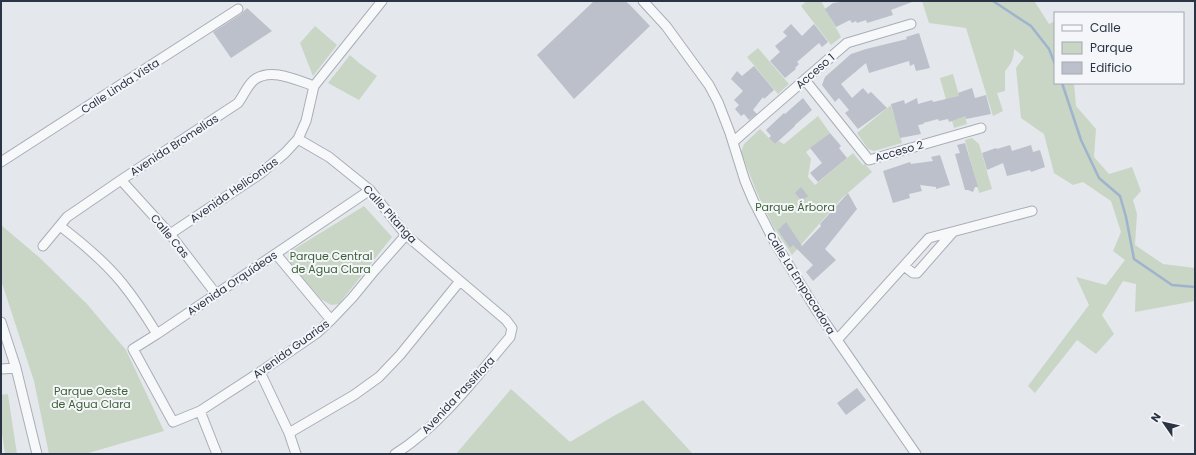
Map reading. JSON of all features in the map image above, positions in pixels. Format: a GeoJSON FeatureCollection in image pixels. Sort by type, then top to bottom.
{"type":"FeatureCollection","features":[{"type":"Feature","properties":{"kind":"street","name":"Avenida Heliconias"},"geometry":{"type":"LineString","coordinates":[[170,234],[260,174],[285,153],[298,139],[306,121],[314,86],[382,1]]}},
{"type":"Feature","properties":{"kind":"street","name":"Calle La Empacadora"},"geometry":{"type":"LineString","coordinates":[[643,1],[666,26],[709,85],[718,102],[746,181],[764,223],[788,264],[837,340],[916,454]]}},
{"type":"Feature","properties":{"kind":"street","name":"Calle Linda Vista"},"geometry":{"type":"LineString","coordinates":[[1,162],[238,9]]}},
{"type":"Feature","properties":{"kind":"street","name":"Acceso 1"},"geometry":{"type":"LineString","coordinates":[[733,142],[847,43],[911,24]]}},
{"type":"Feature","properties":{"kind":"street","name":"Avenida Bromelias"},"geometry":{"type":"LineString","coordinates":[[43,246],[67,217],[238,103],[243,97],[247,88],[254,80],[262,75],[270,74],[283,76],[314,86]]}},
{"type":"Feature","properties":{"kind":"street","name":"Acceso 2"},"geometry":{"type":"LineString","coordinates":[[805,80],[869,160],[981,128]]}},
{"type":"Feature","properties":{"kind":"street","name":"Calle Pitanga"},"geometry":{"type":"LineString","coordinates":[[298,139],[329,157],[370,190],[406,235],[506,320],[512,328]]}},
{"type":"Feature","properties":{"kind":"street","name":"Calle Cas"},"geometry":{"type":"LineString","coordinates":[[121,180],[170,234],[216,294]]}},
{"type":"Feature","properties":{"kind":"street","name":"Avenida Orquídeas"},"geometry":{"type":"LineString","coordinates":[[173,422],[133,349],[370,190]]}},
{"type":"Feature","properties":{"kind":"street"},"geometry":{"type":"LineString","coordinates":[[837,340],[929,238],[1032,211]]}},
{"type":"Feature","properties":{"kind":"street"},"geometry":{"type":"LineString","coordinates":[[60,226],[84,245],[121,282],[142,310],[157,334]]}},
{"type":"Feature","properties":{"kind":"street"},"geometry":{"type":"LineString","coordinates":[[904,266],[913,273],[917,273],[953,232]]}},
{"type":"Feature","properties":{"kind":"street","name":"Avenida Guarias"},"geometry":{"type":"LineString","coordinates":[[173,422],[200,411],[317,333],[332,320],[352,298],[406,235]]}},
{"type":"Feature","properties":{"kind":"street"},"geometry":{"type":"LineString","coordinates":[[276,254],[332,320]]}},
{"type":"Feature","properties":{"kind":"street"},"geometry":{"type":"LineString","coordinates":[[289,434],[354,395],[379,377],[400,356],[460,282]]}},
{"type":"Feature","properties":{"kind":"street"},"geometry":{"type":"LineString","coordinates":[[1,322],[16,368],[37,454]]}},
{"type":"Feature","properties":{"kind":"street","name":"Avenida Passiflora"},"geometry":{"type":"LineString","coordinates":[[395,454],[428,430],[449,408],[510,337],[512,328]]}},
{"type":"Feature","properties":{"kind":"street"},"geometry":{"type":"LineString","coordinates":[[1,370],[16,368]]}},
{"type":"Feature","properties":{"kind":"street"},"geometry":{"type":"LineString","coordinates":[[260,372],[289,434],[296,454]]}},
{"type":"Feature","properties":{"kind":"street"},"geometry":{"type":"LineString","coordinates":[[200,411],[217,454]]}},
{"type":"Feature","properties":{"kind":"green space"},"geometry":{"type":"Polygon","coordinates":[[[807,1],[821,1],[841,37],[831,45],[801,6],[807,1]]]}},
{"type":"Feature","properties":{"kind":"green space"},"geometry":{"type":"Polygon","coordinates":[[[922,1],[1036,1],[1035,2],[1049,24],[1054,22],[1054,84],[1074,84],[1076,106],[1096,129],[1094,157],[1109,174],[1132,167],[1141,191],[1133,200],[1137,214],[1135,245],[1163,264],[1195,268],[1195,301],[1135,312],[1136,284],[1123,281],[1102,315],[1114,334],[1096,354],[1077,340],[1035,393],[1028,386],[1089,305],[1076,277],[1106,285],[1125,260],[1113,251],[1121,232],[1111,201],[1083,182],[1073,185],[1054,173],[1044,134],[1021,118],[1016,68],[1024,57],[1014,49],[1012,61],[1005,71],[1005,91],[997,93],[1003,111],[993,116],[966,28],[929,23],[922,1]]]}},
{"type":"Feature","properties":{"kind":"green space"},"geometry":{"type":"Polygon","coordinates":[[[315,26],[337,45],[313,76],[300,43],[315,26]]]}},
{"type":"Feature","properties":{"kind":"green space"},"geometry":{"type":"Polygon","coordinates":[[[758,48],[789,84],[778,94],[747,57],[758,48]]]}},
{"type":"Feature","properties":{"kind":"green space"},"geometry":{"type":"Polygon","coordinates":[[[350,55],[377,76],[359,100],[328,83],[350,55]]]}},
{"type":"Feature","properties":{"kind":"green space"},"geometry":{"type":"Polygon","coordinates":[[[953,74],[967,124],[954,128],[940,78],[953,74]]]}},
{"type":"Feature","properties":{"kind":"green space"},"geometry":{"type":"Polygon","coordinates":[[[891,105],[902,143],[874,151],[868,149],[857,133],[891,105]]]}},
{"type":"Feature","properties":{"kind":"green space","name":"Parque Árbora"},"geometry":{"type":"Polygon","coordinates":[[[818,116],[830,133],[806,152],[811,159],[808,177],[815,185],[853,153],[863,165],[865,164],[872,172],[842,198],[792,255],[773,226],[757,193],[741,152],[744,144],[760,129],[775,144],[779,141],[784,144],[818,116]]]}},
{"type":"Feature","properties":{"kind":"green space"},"geometry":{"type":"Polygon","coordinates":[[[972,138],[979,144],[992,189],[979,193],[965,140],[972,138]]]}},
{"type":"Feature","properties":{"kind":"green space","name":"Parque Central de Agua Clara"},"geometry":{"type":"Polygon","coordinates":[[[364,206],[392,237],[339,304],[331,305],[321,299],[289,262],[288,253],[364,206]]]}},
{"type":"Feature","properties":{"kind":"green space","name":"Parque Oeste de Agua Clara"},"geometry":{"type":"Polygon","coordinates":[[[1,225],[40,258],[87,304],[126,350],[164,431],[85,454],[49,454],[34,381],[1,280],[1,225]]]}},
{"type":"Feature","properties":{"kind":"green space"},"geometry":{"type":"Polygon","coordinates":[[[511,389],[570,442],[643,400],[693,454],[456,454],[511,389]]]}},
{"type":"Feature","properties":{"kind":"green space"},"geometry":{"type":"Polygon","coordinates":[[[8,394],[17,454],[5,454],[1,426],[1,395],[8,394]]]}},
{"type":"Feature","properties":{"kind":"building"},"geometry":{"type":"Polygon","coordinates":[[[594,1],[625,1],[650,26],[574,99],[537,55],[594,1]]]}},
{"type":"Feature","properties":{"kind":"building"},"geometry":{"type":"Polygon","coordinates":[[[847,1],[912,2],[891,10],[893,15],[867,23],[866,20],[852,23],[850,20],[836,27],[825,9],[833,3],[847,1]]]}},
{"type":"Feature","properties":{"kind":"building"},"geometry":{"type":"Polygon","coordinates":[[[247,8],[272,31],[231,58],[213,32],[241,14],[247,8]]]}},
{"type":"Feature","properties":{"kind":"building"},"geometry":{"type":"Polygon","coordinates":[[[791,24],[802,36],[814,24],[828,42],[822,47],[819,43],[797,62],[799,64],[795,68],[796,69],[785,78],[770,61],[780,52],[775,46],[787,36],[783,32],[791,24]]]}},
{"type":"Feature","properties":{"kind":"building"},"geometry":{"type":"Polygon","coordinates":[[[919,33],[930,68],[916,71],[914,64],[910,66],[909,61],[869,73],[866,63],[841,84],[852,98],[863,88],[868,94],[871,92],[887,108],[858,129],[845,113],[849,110],[839,98],[835,102],[822,85],[825,77],[851,54],[907,39],[906,37],[919,33]]]}},
{"type":"Feature","properties":{"kind":"building"},"geometry":{"type":"Polygon","coordinates":[[[754,66],[774,90],[764,99],[763,97],[753,110],[757,114],[749,120],[744,114],[741,116],[735,109],[739,105],[734,100],[743,91],[731,79],[737,71],[742,76],[754,66]]]}},
{"type":"Feature","properties":{"kind":"building"},"geometry":{"type":"Polygon","coordinates":[[[972,88],[975,98],[986,95],[991,114],[966,119],[965,116],[949,122],[948,119],[939,121],[938,119],[918,125],[921,134],[900,138],[891,104],[904,100],[905,104],[917,98],[918,104],[932,100],[933,102],[959,96],[958,93],[972,88]]]}},
{"type":"Feature","properties":{"kind":"building"},"geometry":{"type":"Polygon","coordinates":[[[803,98],[812,110],[775,144],[769,138],[771,136],[766,130],[803,98]]]}},
{"type":"Feature","properties":{"kind":"building"},"geometry":{"type":"Polygon","coordinates":[[[830,133],[841,146],[839,148],[847,158],[818,182],[810,173],[822,163],[810,148],[830,133]]]}},
{"type":"Feature","properties":{"kind":"building"},"geometry":{"type":"Polygon","coordinates":[[[965,143],[978,187],[975,187],[973,192],[965,190],[955,154],[960,153],[957,145],[965,143]]]}},
{"type":"Feature","properties":{"kind":"building"},"geometry":{"type":"Polygon","coordinates":[[[1010,145],[1012,151],[1031,145],[1033,152],[1040,150],[1045,167],[1031,172],[1030,170],[1007,176],[1003,163],[987,170],[982,153],[1010,145]]]}},
{"type":"Feature","properties":{"kind":"building"},"geometry":{"type":"Polygon","coordinates":[[[940,155],[950,185],[936,189],[936,187],[920,185],[922,191],[909,194],[910,198],[893,203],[883,171],[910,162],[911,164],[933,161],[931,157],[940,155]]]}},
{"type":"Feature","properties":{"kind":"building"},"geometry":{"type":"Polygon","coordinates":[[[801,187],[808,196],[802,201],[795,193],[801,187]]]}},
{"type":"Feature","properties":{"kind":"building"},"geometry":{"type":"Polygon","coordinates":[[[848,193],[857,209],[825,249],[836,260],[813,281],[806,272],[813,265],[793,245],[790,248],[778,230],[786,222],[802,246],[821,226],[820,224],[848,193]]]}},
{"type":"Feature","properties":{"kind":"building"},"geometry":{"type":"Polygon","coordinates":[[[857,388],[866,400],[846,415],[837,403],[857,388]]]}},
{"type":"Feature","properties":{"kind":"waterway"},"geometry":{"type":"LineString","coordinates":[[993,1],[1031,26],[1049,49],[1054,62]]}},
{"type":"Feature","properties":{"kind":"waterway"},"geometry":{"type":"LineString","coordinates":[[1062,84],[1081,140],[1099,178],[1120,196],[1126,217],[1134,259],[1172,285],[1195,287]]}}]}
